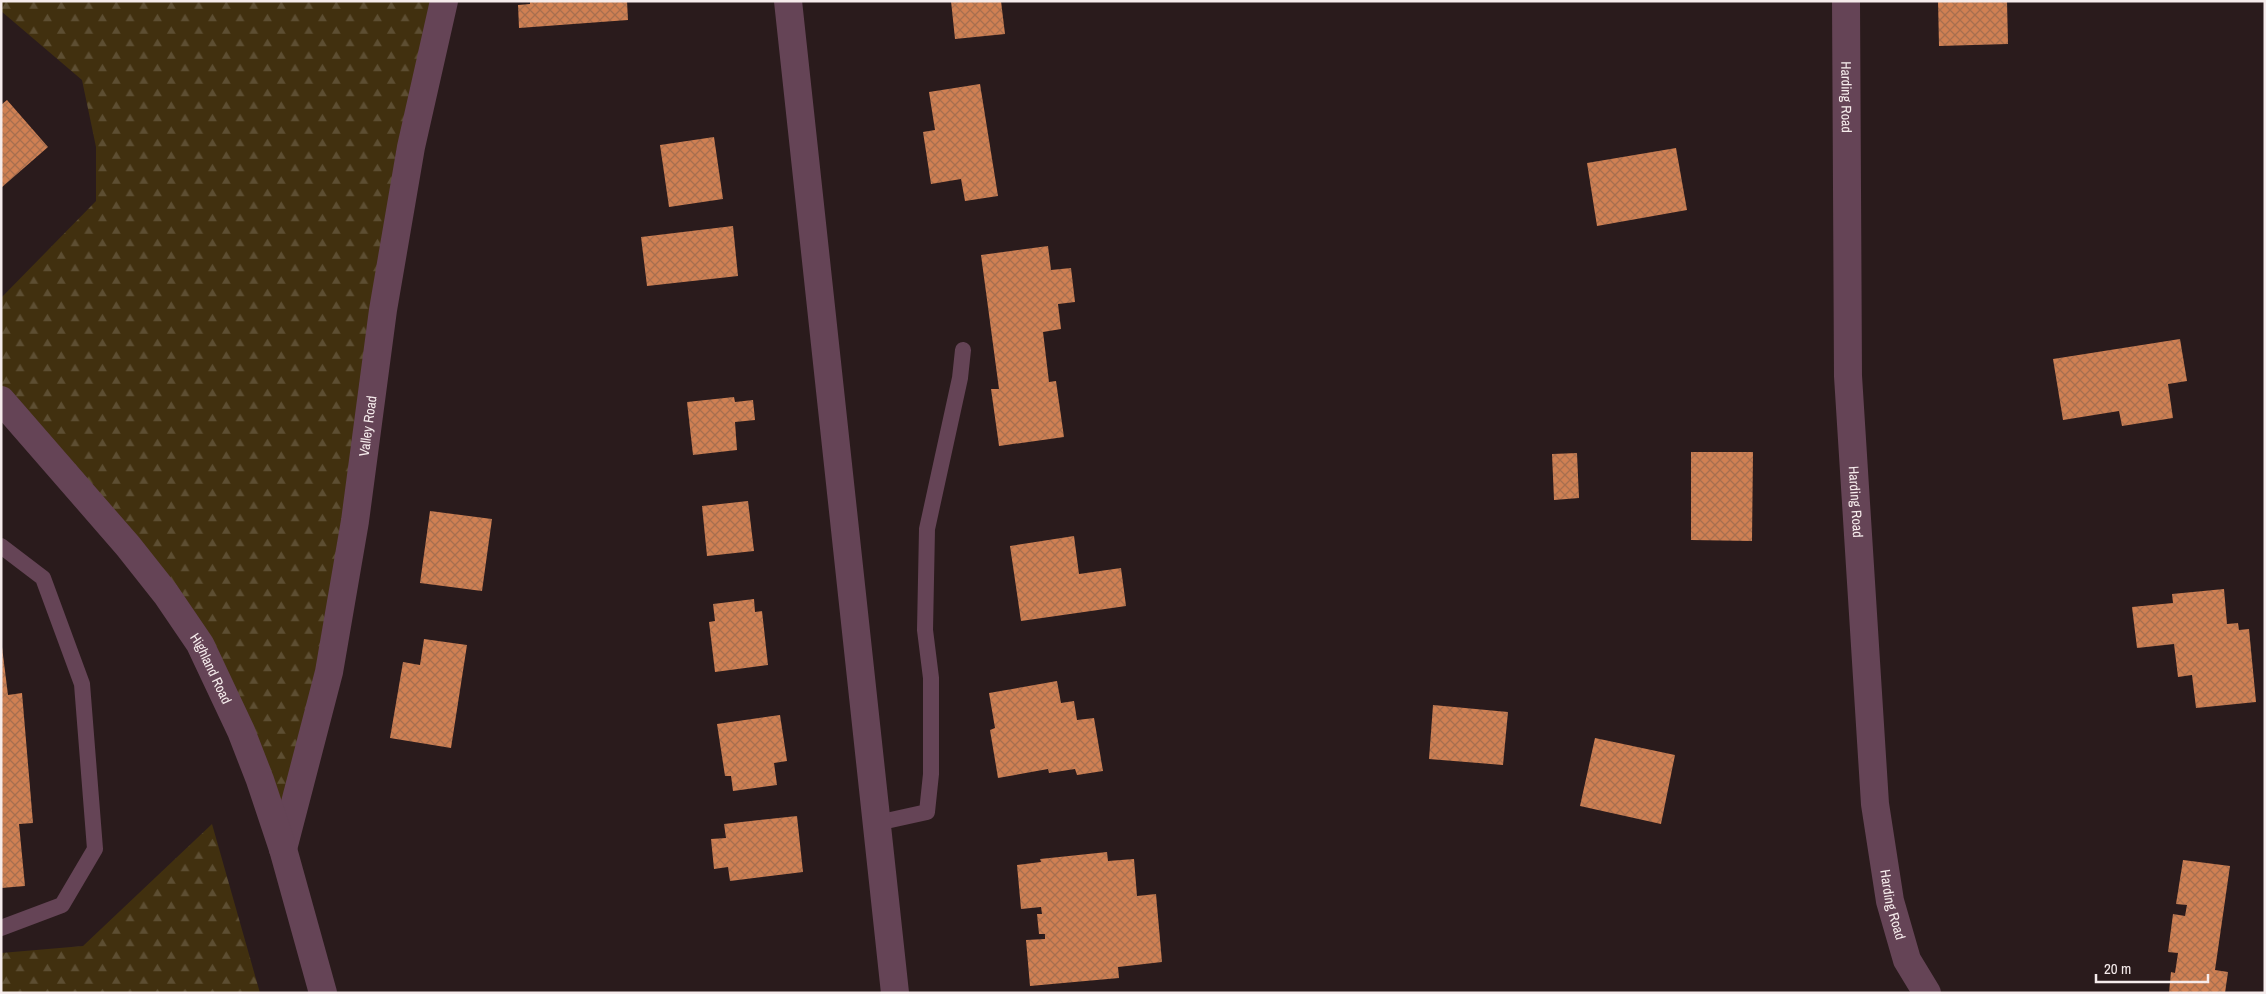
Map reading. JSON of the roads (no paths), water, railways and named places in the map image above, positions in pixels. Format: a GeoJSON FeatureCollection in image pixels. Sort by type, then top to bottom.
{"type":"FeatureCollection","features":[{"type":"Feature","properties":{"kind":"street","name":"Valley Road"},"geometry":{"type":"LineString","coordinates":[[283,849],[330,672],[355,521],[383,310],[411,147],[444,1]]}},
{"type":"Feature","properties":{"kind":"street"},"geometry":{"type":"LineString","coordinates":[[788,1],[895,993]]}},
{"type":"Feature","properties":{"kind":"street","name":"Harding Road"},"geometry":{"type":"LineString","coordinates":[[1846,1],[1848,385],[1875,804],[1890,901],[1906,960],[1927,993]]}},
{"type":"Feature","properties":{"kind":"street","name":"Highland Road"},"geometry":{"type":"LineString","coordinates":[[1,400],[128,546],[166,594],[200,644],[241,731],[260,780],[283,849],[323,993]]}},
{"type":"Feature","properties":{"kind":"lane"},"geometry":{"type":"LineString","coordinates":[[877,823],[927,812],[931,774],[931,688],[925,630],[927,529],[960,378],[963,350]]}},
{"type":"Feature","properties":{"kind":"lane"},"geometry":{"type":"LineString","coordinates":[[1,546],[43,578],[82,684],[95,849],[62,905],[1,928]]}}]}
